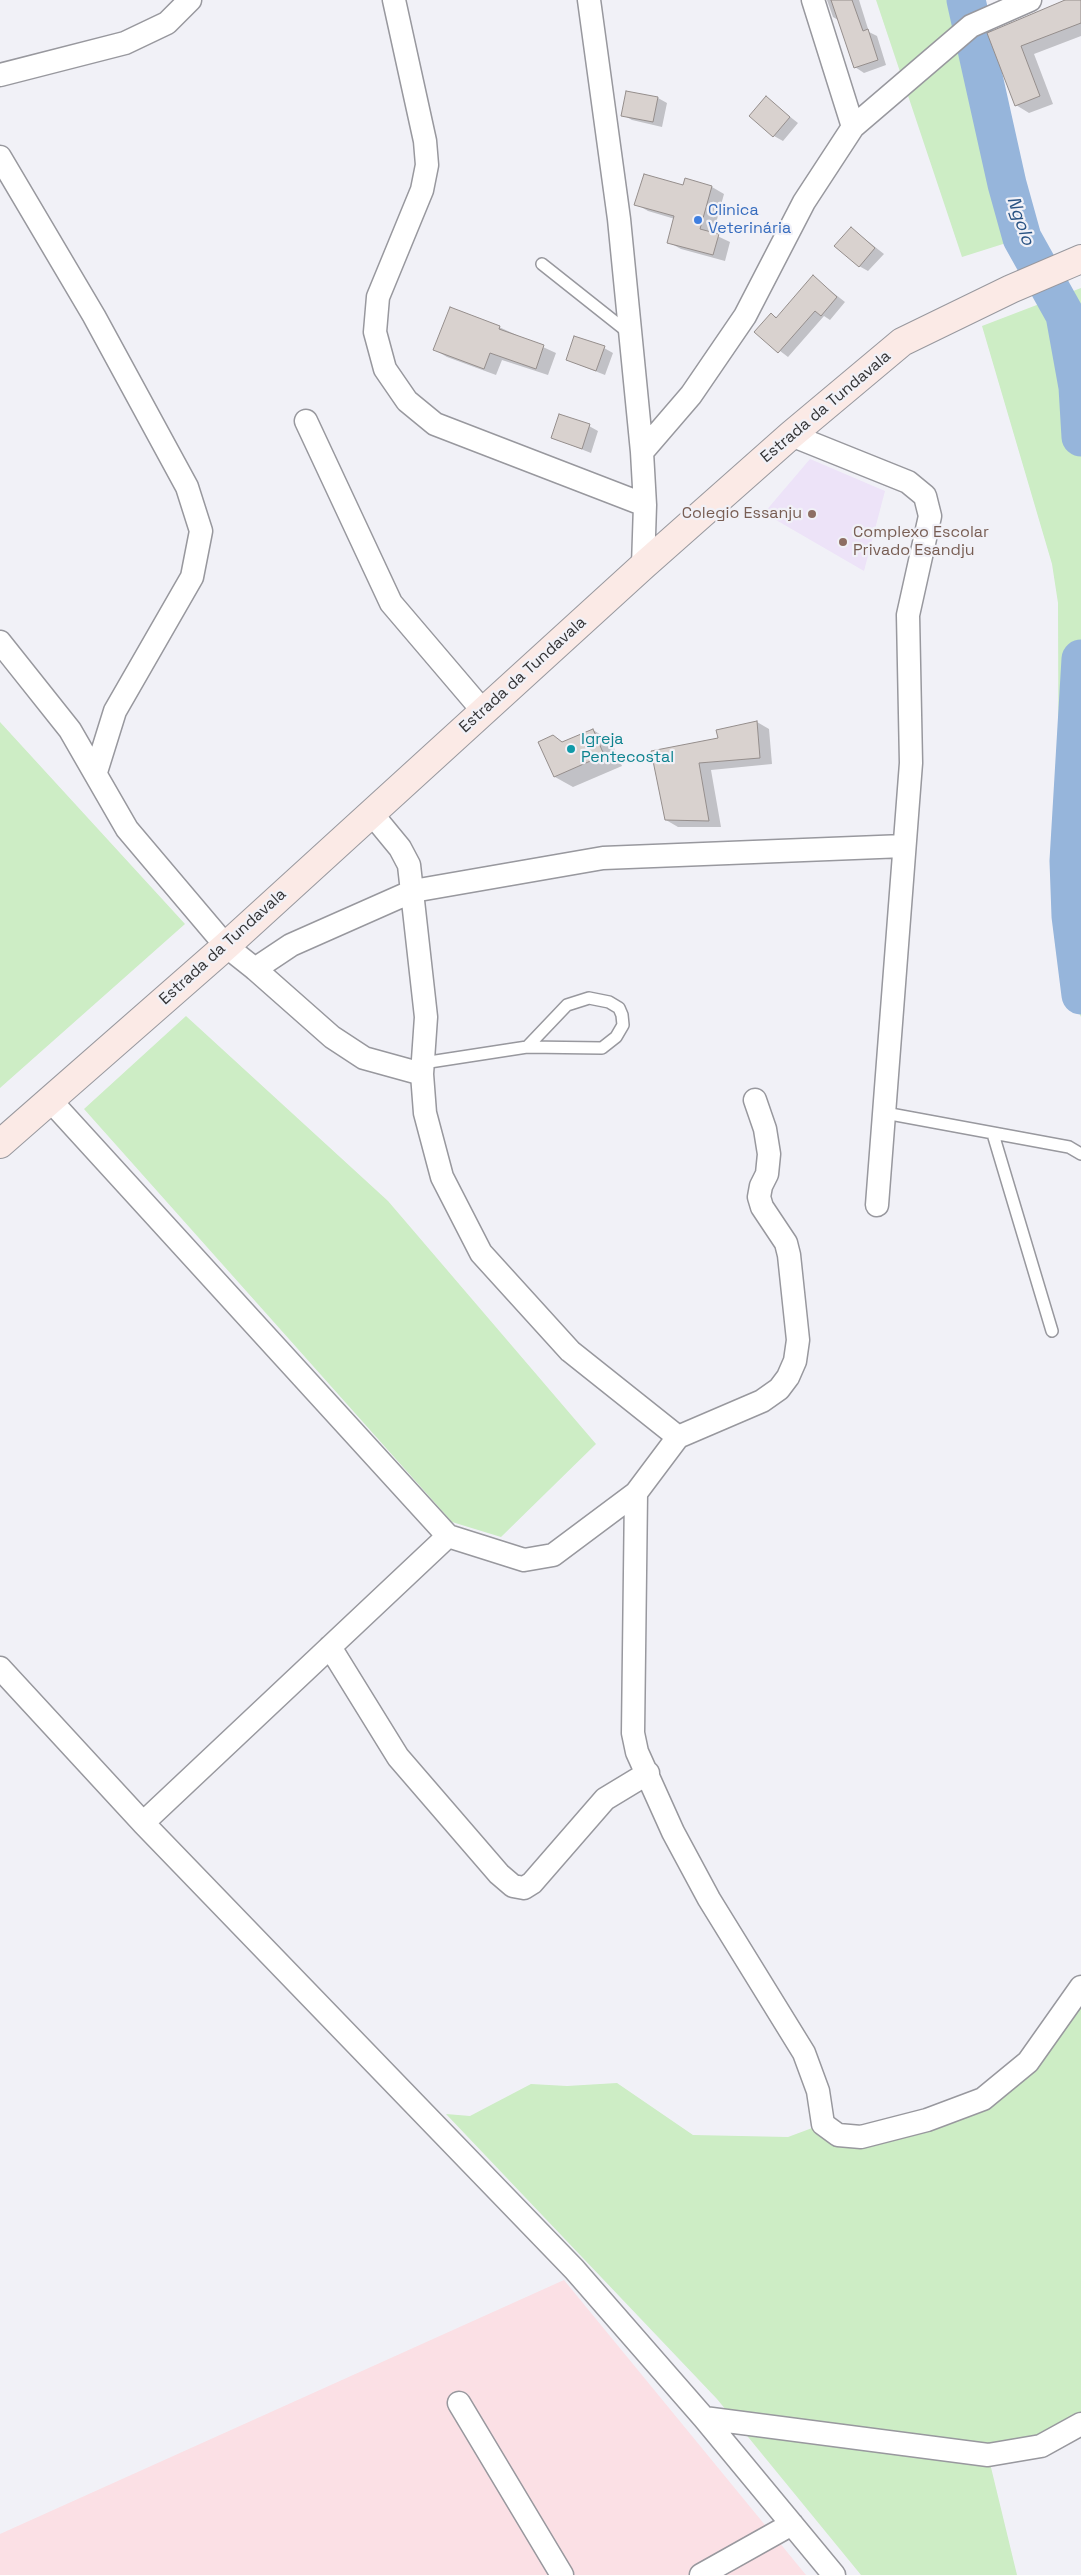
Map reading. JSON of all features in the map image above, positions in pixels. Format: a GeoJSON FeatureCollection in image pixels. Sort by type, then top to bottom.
{"type":"FeatureCollection","features":[{"type":"Feature","properties":{"kind":"main road","name":"Estrada da Tundavala"},"geometry":{"type":"LineString","coordinates":[[0,1144],[226,946],[643,566],[791,435],[902,342],[1011,289],[1081,259]]}},
{"type":"Feature","properties":{"kind":"street"},"geometry":{"type":"LineString","coordinates":[[0,75],[125,42],[167,23],[190,0]]}},
{"type":"Feature","properties":{"kind":"street"},"geometry":{"type":"LineString","coordinates":[[394,0],[425,141],[427,165],[422,190],[378,297],[375,332],[385,369],[407,401],[435,424],[645,504]]}},
{"type":"Feature","properties":{"kind":"street"},"geometry":{"type":"LineString","coordinates":[[589,0],[620,219],[631,334],[645,504],[643,566]]}},
{"type":"Feature","properties":{"kind":"street"},"geometry":{"type":"LineString","coordinates":[[813,0],[853,127]]}},
{"type":"Feature","properties":{"kind":"street"},"geometry":{"type":"LineString","coordinates":[[642,452],[691,395],[745,316],[804,202],[853,127],[971,26],[1030,0]]}},
{"type":"Feature","properties":{"kind":"street"},"geometry":{"type":"LineString","coordinates":[[0,156],[6,181],[94,316],[187,488],[201,531],[192,577],[115,711],[96,772]]}},
{"type":"Feature","properties":{"kind":"street"},"geometry":{"type":"LineString","coordinates":[[306,421],[391,604],[483,711]]}},
{"type":"Feature","properties":{"kind":"street"},"geometry":{"type":"LineString","coordinates":[[791,435],[908,482],[925,496],[930,516],[908,615],[911,763],[877,1205]]}},
{"type":"Feature","properties":{"kind":"street"},"geometry":{"type":"LineString","coordinates":[[0,642],[70,730],[96,772],[127,829],[226,946],[332,1037],[364,1058],[423,1068]]}},
{"type":"Feature","properties":{"kind":"street"},"geometry":{"type":"LineString","coordinates":[[372,814],[400,848],[409,865],[426,1017],[423,1068],[425,1113],[442,1177],[481,1253],[570,1351],[678,1437]]}},
{"type":"Feature","properties":{"kind":"street"},"geometry":{"type":"LineString","coordinates":[[255,969],[291,945],[413,891],[603,858],[904,846]]}},
{"type":"Feature","properties":{"kind":"street"},"geometry":{"type":"LineString","coordinates":[[50,1100],[448,1536],[524,1560],[554,1555],[636,1493],[678,1437],[762,1401],[779,1389],[788,1377],[795,1361],[798,1340],[789,1255],[786,1243],[762,1207],[759,1197],[761,1186],[767,1174],[769,1154],[765,1129],[755,1100]]}},
{"type":"Feature","properties":{"kind":"street"},"geometry":{"type":"LineString","coordinates":[[636,1493],[632,1733],[637,1752],[673,1832],[709,1899],[804,2053],[818,2091],[823,2124],[838,2135],[861,2137],[927,2120],[983,2099],[1028,2062],[1081,1987]]}},
{"type":"Feature","properties":{"kind":"street"},"geometry":{"type":"LineString","coordinates":[[143,1823],[448,1536]]}},
{"type":"Feature","properties":{"kind":"street"},"geometry":{"type":"LineString","coordinates":[[330,1647],[398,1757],[499,1874],[513,1886],[524,1888],[532,1883],[606,1799],[648,1773]]}},
{"type":"Feature","properties":{"kind":"street"},"geometry":{"type":"LineString","coordinates":[[0,1668],[143,1823],[574,2269],[704,2418],[834,2575]]}},
{"type":"Feature","properties":{"kind":"street"},"geometry":{"type":"LineString","coordinates":[[459,2403],[562,2575]]}},
{"type":"Feature","properties":{"kind":"street"},"geometry":{"type":"LineString","coordinates":[[704,2418],[988,2455],[1041,2446],[1081,2424]]}},
{"type":"Feature","properties":{"kind":"street"},"geometry":{"type":"LineString","coordinates":[[701,2575],[792,2524]]}},
{"type":"Feature","properties":{"kind":"lane"},"geometry":{"type":"LineString","coordinates":[[542,264],[631,334]]}},
{"type":"Feature","properties":{"kind":"lane"},"geometry":{"type":"LineString","coordinates":[[423,1068],[527,1047],[602,1048],[616,1037],[623,1026],[622,1015],[618,1008],[609,1002],[590,998],[567,1005],[527,1047]]}},
{"type":"Feature","properties":{"kind":"lane"},"geometry":{"type":"LineString","coordinates":[[885,1113],[1069,1147],[1081,1154]]}},
{"type":"Feature","properties":{"kind":"lane"},"geometry":{"type":"LineString","coordinates":[[993,1134],[1052,1331]]}},
{"type":"Feature","properties":{"kind":"shaded area","name":"Complexo Escolar Privado Esandju"},"geometry":{"type":"Polygon","coordinates":[[[810,459],[885,491],[864,571],[764,513],[810,459]]]}},
{"type":"Feature","properties":{"kind":"shaded area"},"geometry":{"type":"Polygon","coordinates":[[[564,2280],[806,2575],[0,2575],[0,2534],[564,2280]]]}},
{"type":"Feature","properties":{"kind":"green space"},"geometry":{"type":"Polygon","coordinates":[[[876,0],[966,0],[1007,184],[1022,238],[962,257],[876,0]]]}},
{"type":"Feature","properties":{"kind":"green space"},"geometry":{"type":"Polygon","coordinates":[[[1081,288],[1081,1017],[1064,985],[1059,923],[1058,603],[1052,564],[982,326],[1081,288]]]}},
{"type":"Feature","properties":{"kind":"green space"},"geometry":{"type":"Polygon","coordinates":[[[0,722],[185,924],[0,1088],[0,722]]]}},
{"type":"Feature","properties":{"kind":"green space"},"geometry":{"type":"Polygon","coordinates":[[[186,1016],[388,1201],[596,1444],[501,1537],[452,1522],[84,1109],[186,1016]]]}},
{"type":"Feature","properties":{"kind":"green space"},"geometry":{"type":"Polygon","coordinates":[[[1081,1987],[1081,2424],[988,2455],[1017,2575],[861,2575],[717,2399],[446,2114],[470,2116],[531,2084],[567,2086],[617,2083],[693,2135],[788,2137],[823,2124],[838,2135],[983,2099],[1081,1987]]]}},
{"type":"Feature","properties":{"kind":"building"},"geometry":{"type":"Polygon","coordinates":[[[831,0],[852,0],[863,31],[868,29],[878,60],[854,68],[831,0]]]}},
{"type":"Feature","properties":{"kind":"building"},"geometry":{"type":"Polygon","coordinates":[[[1065,0],[1081,0],[1081,23],[1021,46],[1040,96],[1015,106],[987,33],[1065,0]]]}},
{"type":"Feature","properties":{"kind":"building"},"geometry":{"type":"Polygon","coordinates":[[[626,91],[658,97],[653,122],[621,116],[626,91]]]}},
{"type":"Feature","properties":{"kind":"building"},"geometry":{"type":"Polygon","coordinates":[[[766,96],[790,117],[773,137],[749,116],[766,96]]]}},
{"type":"Feature","properties":{"kind":"building"},"geometry":{"type":"Polygon","coordinates":[[[644,174],[683,185],[685,178],[712,186],[700,229],[719,234],[713,255],[667,243],[674,216],[634,205],[644,174]]]}},
{"type":"Feature","properties":{"kind":"building"},"geometry":{"type":"Polygon","coordinates":[[[851,227],[875,248],[859,267],[834,246],[851,227]]]}},
{"type":"Feature","properties":{"kind":"building"},"geometry":{"type":"Polygon","coordinates":[[[813,275],[837,297],[821,316],[815,311],[778,353],[754,332],[771,313],[776,318],[813,275]]]}},
{"type":"Feature","properties":{"kind":"building"},"geometry":{"type":"Polygon","coordinates":[[[450,307],[500,326],[499,329],[544,345],[536,369],[490,353],[484,369],[433,350],[450,307]]]}},
{"type":"Feature","properties":{"kind":"building"},"geometry":{"type":"Polygon","coordinates":[[[574,336],[605,346],[596,371],[566,360],[574,336]]]}},
{"type":"Feature","properties":{"kind":"building"},"geometry":{"type":"Polygon","coordinates":[[[559,414],[590,424],[582,449],[551,438],[559,414]]]}},
{"type":"Feature","properties":{"kind":"building"},"geometry":{"type":"Polygon","coordinates":[[[757,721],[760,758],[699,763],[709,821],[665,820],[651,751],[718,738],[716,730],[757,721]]]}},
{"type":"Feature","properties":{"kind":"building","name":"Igreja Pentecostal"},"geometry":{"type":"Polygon","coordinates":[[[593,729],[604,755],[554,777],[538,742],[553,735],[562,742],[593,729]]]}},
{"type":"Feature","properties":{"kind":"waterway","name":"Ngolo"},"geometry":{"type":"LineString","coordinates":[[966,0],[1007,184],[1022,238],[1065,315],[1078,387],[1081,437]]}},
{"type":"Feature","properties":{"kind":"waterway","name":"Ngolo"},"geometry":{"type":"LineString","coordinates":[[1081,659],[1069,861],[1071,916],[1081,995]]}},
{"type":"Feature","properties":{"kind":"place","name":"Clinica Veterinária"},"geometry":{"type":"Point","coordinates":[698,220]}},
{"type":"Feature","properties":{"kind":"place","name":"Colegio Essanju"},"geometry":{"type":"Point","coordinates":[812,514]}},
{"type":"Feature","properties":{"kind":"place","name":"Complexo Escolar Privado Esandju"},"geometry":{"type":"Point","coordinates":[843,542]}},
{"type":"Feature","properties":{"kind":"place","name":"Igreja Pentecostal"},"geometry":{"type":"Point","coordinates":[571,749]}}]}
